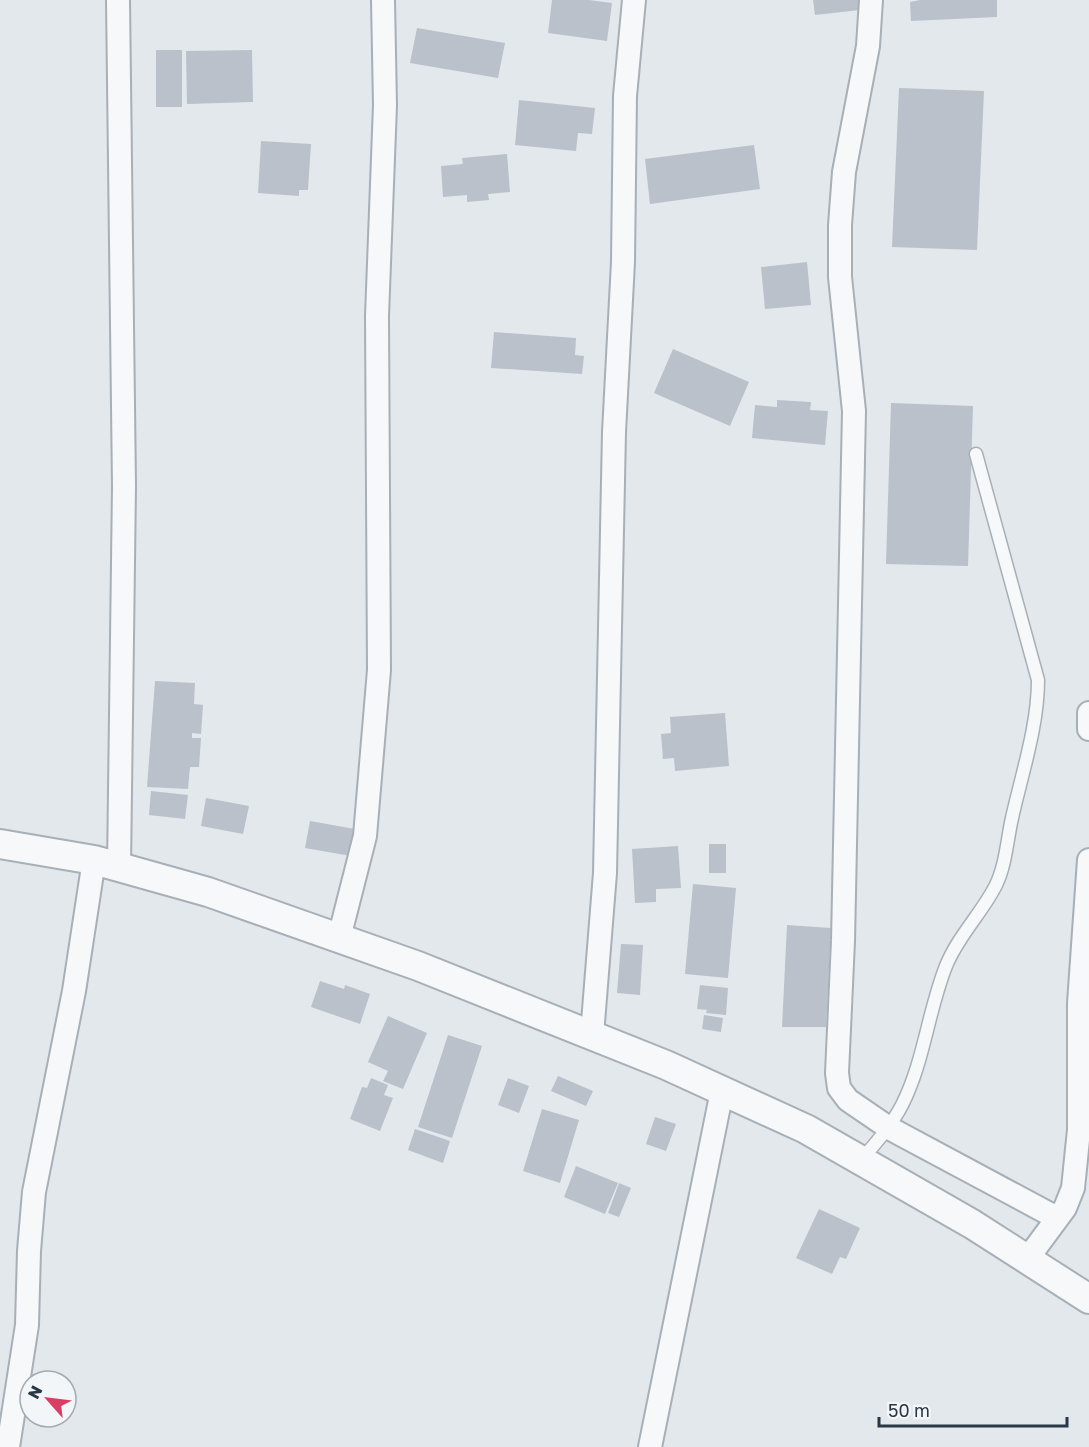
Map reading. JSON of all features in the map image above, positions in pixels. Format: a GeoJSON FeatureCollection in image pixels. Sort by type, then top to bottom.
{"type":"FeatureCollection","features":[{"type":"Feature","properties":{"kind":"street"},"geometry":{"type":"LineString","coordinates":[[8,1447],[27,1325],[29,1251],[34,1192],[74,991],[106,863],[124,474],[118,0]]}},
{"type":"Feature","properties":{"kind":"street"},"geometry":{"type":"LineString","coordinates":[[339,938],[365,836],[379,670],[377,316],[385,105],[383,0]]}},
{"type":"Feature","properties":{"kind":"street"},"geometry":{"type":"LineString","coordinates":[[592,1035],[605,873],[614,432],[623,262],[625,96],[634,0]]}},
{"type":"Feature","properties":{"kind":"street"},"geometry":{"type":"LineString","coordinates":[[871,0],[868,46],[844,172],[840,225],[840,278],[854,411],[843,929],[837,1073],[839,1088],[848,1100],[889,1128],[1058,1218]]}},
{"type":"Feature","properties":{"kind":"street"},"geometry":{"type":"LineString","coordinates":[[1089,713],[1089,729]]}},
{"type":"Feature","properties":{"kind":"street"},"geometry":{"type":"LineString","coordinates":[[0,844],[106,863],[208,892],[418,966],[666,1065],[806,1129],[1028,1258],[1089,1299]]}},
{"type":"Feature","properties":{"kind":"street"},"geometry":{"type":"LineString","coordinates":[[1028,1258],[1065,1208],[1073,1188],[1079,1130],[1079,1003],[1089,860]]}},
{"type":"Feature","properties":{"kind":"street"},"geometry":{"type":"LineString","coordinates":[[650,1447],[723,1091]]}},
{"type":"Feature","properties":{"kind":"lane"},"geometry":{"type":"LineString","coordinates":[[861,1160],[889,1128],[903,1104],[914,1075],[947,963],[996,883],[1038,706],[1038,680],[976,454]]}},
{"type":"Feature","properties":{"kind":"building"},"geometry":{"type":"Polygon","coordinates":[[[552,0],[589,0],[612,3],[607,41],[548,33],[552,0]]]}},
{"type":"Feature","properties":{"kind":"building"},"geometry":{"type":"Polygon","coordinates":[[[813,0],[859,0],[860,10],[815,15],[813,0]]]}},
{"type":"Feature","properties":{"kind":"building"},"geometry":{"type":"Polygon","coordinates":[[[997,0],[997,17],[911,21],[910,2],[997,0]]]}},
{"type":"Feature","properties":{"kind":"building"},"geometry":{"type":"Polygon","coordinates":[[[417,28],[505,43],[498,78],[410,63],[417,28]]]}},
{"type":"Feature","properties":{"kind":"building"},"geometry":{"type":"Polygon","coordinates":[[[156,50],[182,50],[182,107],[156,107],[156,50]]]}},
{"type":"Feature","properties":{"kind":"building"},"geometry":{"type":"Polygon","coordinates":[[[252,50],[253,102],[187,104],[186,51],[252,50]]]}},
{"type":"Feature","properties":{"kind":"building"},"geometry":{"type":"Polygon","coordinates":[[[899,88],[984,91],[977,250],[892,247],[899,88]]]}},
{"type":"Feature","properties":{"kind":"building"},"geometry":{"type":"Polygon","coordinates":[[[519,100],[595,108],[592,134],[578,133],[576,151],[515,145],[519,100]]]}},
{"type":"Feature","properties":{"kind":"building"},"geometry":{"type":"Polygon","coordinates":[[[261,141],[311,144],[308,190],[299,190],[299,196],[258,193],[261,141]]]}},
{"type":"Feature","properties":{"kind":"building"},"geometry":{"type":"Polygon","coordinates":[[[754,145],[760,189],[650,204],[645,159],[754,145]]]}},
{"type":"Feature","properties":{"kind":"building"},"geometry":{"type":"Polygon","coordinates":[[[507,154],[510,192],[488,194],[489,200],[467,202],[467,195],[443,197],[441,166],[463,164],[462,158],[507,154]]]}},
{"type":"Feature","properties":{"kind":"building"},"geometry":{"type":"Polygon","coordinates":[[[807,262],[811,305],[765,309],[761,267],[807,262]]]}},
{"type":"Feature","properties":{"kind":"building"},"geometry":{"type":"Polygon","coordinates":[[[494,332],[576,338],[575,355],[584,356],[582,374],[491,368],[494,332]]]}},
{"type":"Feature","properties":{"kind":"building"},"geometry":{"type":"Polygon","coordinates":[[[673,349],[749,382],[730,426],[654,393],[673,349]]]}},
{"type":"Feature","properties":{"kind":"building"},"geometry":{"type":"Polygon","coordinates":[[[777,400],[811,402],[810,410],[828,411],[825,445],[752,438],[755,405],[777,407],[777,400]]]}},
{"type":"Feature","properties":{"kind":"building"},"geometry":{"type":"Polygon","coordinates":[[[891,403],[973,406],[968,566],[886,564],[891,403]]]}},
{"type":"Feature","properties":{"kind":"building"},"geometry":{"type":"Polygon","coordinates":[[[155,681],[195,683],[194,704],[203,705],[201,734],[192,733],[192,738],[201,738],[199,767],[190,767],[188,789],[147,787],[155,681]]]}},
{"type":"Feature","properties":{"kind":"building"},"geometry":{"type":"Polygon","coordinates":[[[725,713],[729,766],[675,771],[674,758],[663,759],[661,734],[671,733],[670,717],[725,713]]]}},
{"type":"Feature","properties":{"kind":"building"},"geometry":{"type":"Polygon","coordinates":[[[151,791],[188,795],[185,819],[149,815],[151,791]]]}},
{"type":"Feature","properties":{"kind":"building"},"geometry":{"type":"Polygon","coordinates":[[[206,798],[249,806],[243,834],[201,826],[206,798]]]}},
{"type":"Feature","properties":{"kind":"building"},"geometry":{"type":"Polygon","coordinates":[[[310,821],[355,829],[351,856],[305,848],[310,821]]]}},
{"type":"Feature","properties":{"kind":"building"},"geometry":{"type":"Polygon","coordinates":[[[709,844],[726,844],[726,873],[709,873],[709,844]]]}},
{"type":"Feature","properties":{"kind":"building"},"geometry":{"type":"Polygon","coordinates":[[[678,846],[681,888],[656,889],[656,902],[635,903],[632,849],[678,846]]]}},
{"type":"Feature","properties":{"kind":"building"},"geometry":{"type":"Polygon","coordinates":[[[693,884],[736,888],[728,978],[685,974],[693,884]]]}},
{"type":"Feature","properties":{"kind":"building"},"geometry":{"type":"Polygon","coordinates":[[[787,925],[831,928],[826,1027],[782,1027],[787,925]]]}},
{"type":"Feature","properties":{"kind":"building"},"geometry":{"type":"Polygon","coordinates":[[[621,944],[643,945],[640,995],[617,993],[621,944]]]}},
{"type":"Feature","properties":{"kind":"building"},"geometry":{"type":"Polygon","coordinates":[[[320,981],[344,989],[345,985],[370,994],[360,1024],[311,1007],[320,981]]]}},
{"type":"Feature","properties":{"kind":"building"},"geometry":{"type":"Polygon","coordinates":[[[700,985],[728,988],[726,1015],[706,1013],[707,1010],[697,1009],[700,985]]]}},
{"type":"Feature","properties":{"kind":"building"},"geometry":{"type":"Polygon","coordinates":[[[704,1015],[723,1018],[721,1032],[702,1029],[704,1015]]]}},
{"type":"Feature","properties":{"kind":"building"},"geometry":{"type":"Polygon","coordinates":[[[388,1016],[427,1033],[403,1089],[383,1081],[388,1071],[368,1062],[388,1016]]]}},
{"type":"Feature","properties":{"kind":"building"},"geometry":{"type":"Polygon","coordinates":[[[448,1035],[482,1046],[452,1138],[418,1127],[448,1035]]]}},
{"type":"Feature","properties":{"kind":"building"},"geometry":{"type":"Polygon","coordinates":[[[558,1076],[593,1091],[586,1106],[551,1091],[558,1076]]]}},
{"type":"Feature","properties":{"kind":"building"},"geometry":{"type":"Polygon","coordinates":[[[371,1078],[388,1085],[384,1095],[393,1098],[380,1131],[350,1119],[362,1087],[367,1088],[371,1078]]]}},
{"type":"Feature","properties":{"kind":"building"},"geometry":{"type":"Polygon","coordinates":[[[508,1078],[529,1086],[519,1113],[498,1105],[508,1078]]]}},
{"type":"Feature","properties":{"kind":"building"},"geometry":{"type":"Polygon","coordinates":[[[542,1109],[579,1120],[560,1183],[523,1171],[542,1109]]]}},
{"type":"Feature","properties":{"kind":"building"},"geometry":{"type":"Polygon","coordinates":[[[655,1117],[676,1124],[666,1151],[646,1144],[655,1117]]]}},
{"type":"Feature","properties":{"kind":"building"},"geometry":{"type":"Polygon","coordinates":[[[415,1129],[450,1141],[443,1163],[408,1150],[415,1129]]]}},
{"type":"Feature","properties":{"kind":"building"},"geometry":{"type":"Polygon","coordinates":[[[576,1166],[618,1183],[605,1214],[564,1197],[576,1166]]]}},
{"type":"Feature","properties":{"kind":"building"},"geometry":{"type":"Polygon","coordinates":[[[619,1183],[631,1188],[619,1217],[608,1213],[619,1183]]]}},
{"type":"Feature","properties":{"kind":"building"},"geometry":{"type":"Polygon","coordinates":[[[819,1209],[860,1228],[846,1259],[840,1257],[832,1274],[796,1258],[819,1209]]]}}]}
